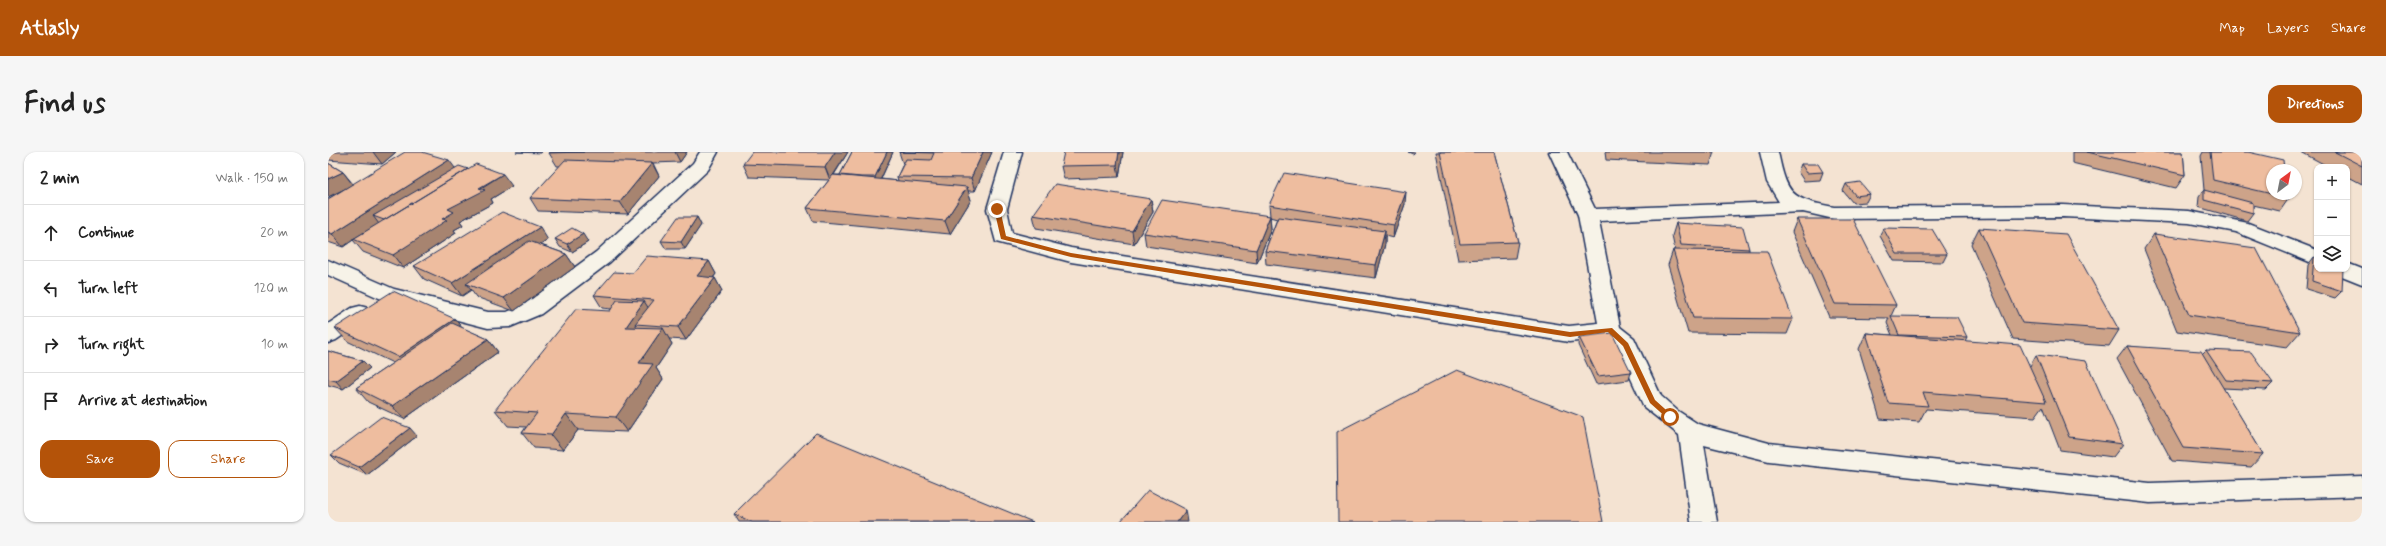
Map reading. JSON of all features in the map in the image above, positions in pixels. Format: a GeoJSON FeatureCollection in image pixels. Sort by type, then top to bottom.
{"type":"FeatureCollection","features":[{"type":"Feature","properties":{"kind":"street"},"geometry":{"type":"LineString","coordinates":[[328,267],[388,295],[488,320],[510,319],[533,310],[603,257],[701,166],[709,152]]}},
{"type":"Feature","properties":{"kind":"street"},"geometry":{"type":"LineString","coordinates":[[1013,152],[997,209],[1003,237],[1071,255],[1562,333],[1610,330]]}},
{"type":"Feature","properties":{"kind":"street"},"geometry":{"type":"LineString","coordinates":[[1558,152],[1588,216],[1610,330],[1626,344],[1652,401],[1690,431],[1732,444],[1770,452],[2150,493],[2362,486]]}},
{"type":"Feature","properties":{"kind":"street"},"geometry":{"type":"LineString","coordinates":[[1769,152],[1773,174],[1780,194],[1800,207]]}},
{"type":"Feature","properties":{"kind":"street"},"geometry":{"type":"LineString","coordinates":[[1588,216],[1800,207],[1834,213],[2063,211],[2189,217],[2241,227],[2314,257]]}},
{"type":"Feature","properties":{"kind":"street"},"geometry":{"type":"LineString","coordinates":[[2350,272],[2362,277]]}},
{"type":"Feature","properties":{"kind":"street"},"geometry":{"type":"LineString","coordinates":[[328,335],[388,295]]}},
{"type":"Feature","properties":{"kind":"street"},"geometry":{"type":"LineString","coordinates":[[1690,431],[1704,522]]}},
{"type":"Feature","properties":{"kind":"building"},"geometry":{"type":"Polygon","coordinates":[[[405,152],[422,152],[449,160],[332,234],[328,232],[328,199],[405,152]]]}},
{"type":"Feature","properties":{"kind":"building"},"geometry":{"type":"Polygon","coordinates":[[[550,152],[584,152],[549,153],[550,152]]]}},
{"type":"Feature","properties":{"kind":"building"},"geometry":{"type":"Polygon","coordinates":[[[752,152],[835,152],[825,167],[743,164],[752,152]]]}},
{"type":"Feature","properties":{"kind":"building"},"geometry":{"type":"Polygon","coordinates":[[[852,152],[887,152],[875,177],[840,175],[852,152]]]}},
{"type":"Feature","properties":{"kind":"building"},"geometry":{"type":"Polygon","coordinates":[[[899,152],[983,152],[971,178],[897,177],[906,159],[931,160],[934,153],[899,152]]]}},
{"type":"Feature","properties":{"kind":"building"},"geometry":{"type":"Polygon","coordinates":[[[1064,152],[1119,152],[1117,165],[1061,166],[1064,152]]]}},
{"type":"Feature","properties":{"kind":"building"},"geometry":{"type":"Polygon","coordinates":[[[1440,152],[1494,152],[1518,242],[1460,244],[1440,152]]]}},
{"type":"Feature","properties":{"kind":"building"},"geometry":{"type":"Polygon","coordinates":[[[2087,152],[2183,152],[2185,175],[2087,152]]]}},
{"type":"Feature","properties":{"kind":"building"},"geometry":{"type":"Polygon","coordinates":[[[2210,152],[2248,152],[2283,160],[2283,164],[2266,164],[2266,193],[2213,180],[2210,152]]]}},
{"type":"Feature","properties":{"kind":"building"},"geometry":{"type":"Polygon","coordinates":[[[2335,152],[2362,152],[2362,166],[2335,152]]]}},
{"type":"Feature","properties":{"kind":"building"},"geometry":{"type":"Polygon","coordinates":[[[565,160],[652,163],[620,202],[530,198],[565,160]]]}},
{"type":"Feature","properties":{"kind":"building"},"geometry":{"type":"Polygon","coordinates":[[[328,163],[343,172],[328,179],[328,163]]]}},
{"type":"Feature","properties":{"kind":"building"},"geometry":{"type":"Polygon","coordinates":[[[476,164],[503,174],[479,188],[485,190],[448,209],[454,212],[442,219],[447,220],[393,255],[353,239],[476,164]]]}},
{"type":"Feature","properties":{"kind":"building"},"geometry":{"type":"Polygon","coordinates":[[[1801,164],[1818,164],[1823,172],[1807,173],[1801,164]]]}},
{"type":"Feature","properties":{"kind":"building"},"geometry":{"type":"Polygon","coordinates":[[[459,166],[468,169],[384,220],[373,216],[459,166]]]}},
{"type":"Feature","properties":{"kind":"building"},"geometry":{"type":"Polygon","coordinates":[[[1284,173],[1406,192],[1394,225],[1269,205],[1284,173]]]}},
{"type":"Feature","properties":{"kind":"building"},"geometry":{"type":"Polygon","coordinates":[[[833,175],[967,187],[945,221],[807,208],[833,175]]]}},
{"type":"Feature","properties":{"kind":"building"},"geometry":{"type":"Polygon","coordinates":[[[1860,182],[1870,194],[1856,196],[1846,184],[1860,182]]]}},
{"type":"Feature","properties":{"kind":"building"},"geometry":{"type":"Polygon","coordinates":[[[1055,184],[1151,199],[1132,231],[1033,215],[1055,184]]]}},
{"type":"Feature","properties":{"kind":"building"},"geometry":{"type":"Polygon","coordinates":[[[2204,190],[2253,203],[2253,213],[2204,200],[2204,190]]]}},
{"type":"Feature","properties":{"kind":"building"},"geometry":{"type":"Polygon","coordinates":[[[1162,200],[1270,216],[1256,250],[1144,233],[1162,200]]]}},
{"type":"Feature","properties":{"kind":"building"},"geometry":{"type":"Polygon","coordinates":[[[502,212],[540,227],[452,283],[414,266],[502,212]]]}},
{"type":"Feature","properties":{"kind":"building"},"geometry":{"type":"Polygon","coordinates":[[[678,217],[697,217],[681,242],[661,241],[678,217]]]}},
{"type":"Feature","properties":{"kind":"building"},"geometry":{"type":"Polygon","coordinates":[[[1278,217],[1385,231],[1376,265],[1265,251],[1278,217]]]}},
{"type":"Feature","properties":{"kind":"building"},"geometry":{"type":"Polygon","coordinates":[[[1797,219],[1853,219],[1896,305],[1835,304],[1797,219]]]}},
{"type":"Feature","properties":{"kind":"building"},"geometry":{"type":"Polygon","coordinates":[[[1676,223],[1743,227],[1749,249],[1681,245],[1676,223]]]}},
{"type":"Feature","properties":{"kind":"building"},"geometry":{"type":"Polygon","coordinates":[[[572,228],[583,234],[567,244],[555,239],[572,228]]]}},
{"type":"Feature","properties":{"kind":"building"},"geometry":{"type":"Polygon","coordinates":[[[1883,228],[1932,229],[1947,254],[1897,254],[1883,228]]]}},
{"type":"Feature","properties":{"kind":"building"},"geometry":{"type":"Polygon","coordinates":[[[1979,228],[2066,234],[2119,330],[2022,323],[1979,228]]]}},
{"type":"Feature","properties":{"kind":"building"},"geometry":{"type":"Polygon","coordinates":[[[2154,234],[2256,248],[2300,332],[2189,315],[2154,234]]]}},
{"type":"Feature","properties":{"kind":"building"},"geometry":{"type":"Polygon","coordinates":[[[529,241],[566,254],[504,298],[466,284],[529,241]]]}},
{"type":"Feature","properties":{"kind":"building"},"geometry":{"type":"Polygon","coordinates":[[[1673,250],[1767,251],[1793,319],[1693,318],[1673,250]]]}},
{"type":"Feature","properties":{"kind":"building"},"geometry":{"type":"Polygon","coordinates":[[[647,256],[709,261],[697,276],[715,278],[678,327],[635,324],[654,300],[594,295],[614,272],[633,273],[647,256]]]}},
{"type":"Feature","properties":{"kind":"building"},"geometry":{"type":"Polygon","coordinates":[[[2314,257],[2314,272],[2343,272],[2342,291],[2312,281],[2314,257]]]}},
{"type":"Feature","properties":{"kind":"building"},"geometry":{"type":"Polygon","coordinates":[[[393,291],[455,319],[398,357],[335,328],[393,291]]]}},
{"type":"Feature","properties":{"kind":"building"},"geometry":{"type":"Polygon","coordinates":[[[617,300],[644,301],[626,327],[663,328],[639,363],[653,364],[616,417],[566,414],[551,435],[522,433],[537,413],[495,410],[576,309],[610,311],[617,300]]]}},
{"type":"Feature","properties":{"kind":"building"},"geometry":{"type":"Polygon","coordinates":[[[1891,316],[1957,317],[1967,337],[1899,335],[1891,316]]]}},
{"type":"Feature","properties":{"kind":"building"},"geometry":{"type":"Polygon","coordinates":[[[452,323],[488,339],[392,406],[356,388],[452,323]]]}},
{"type":"Feature","properties":{"kind":"building"},"geometry":{"type":"Polygon","coordinates":[[[1612,333],[1631,372],[1598,376],[1579,337],[1612,333]]]}},
{"type":"Feature","properties":{"kind":"building"},"geometry":{"type":"Polygon","coordinates":[[[1866,333],[2020,345],[2046,402],[1923,392],[1928,406],[1888,403],[1866,333]]]}},
{"type":"Feature","properties":{"kind":"building"},"geometry":{"type":"Polygon","coordinates":[[[2127,346],[2201,351],[2263,454],[2183,448],[2127,346]]]}},
{"type":"Feature","properties":{"kind":"building"},"geometry":{"type":"Polygon","coordinates":[[[2206,350],[2251,352],[2273,383],[2226,380],[2206,350]]]}},
{"type":"Feature","properties":{"kind":"building"},"geometry":{"type":"Polygon","coordinates":[[[328,351],[363,361],[336,381],[328,379],[328,351]]]}},
{"type":"Feature","properties":{"kind":"building"},"geometry":{"type":"Polygon","coordinates":[[[2036,355],[2086,361],[2123,444],[2069,437],[2036,355]]]}},
{"type":"Feature","properties":{"kind":"building"},"geometry":{"type":"Polygon","coordinates":[[[1457,370],[1583,417],[1603,522],[1338,522],[1337,432],[1457,370]]]}},
{"type":"Feature","properties":{"kind":"building"},"geometry":{"type":"Polygon","coordinates":[[[381,417],[410,428],[359,467],[331,455],[381,417]]]}},
{"type":"Feature","properties":{"kind":"building"},"geometry":{"type":"Polygon","coordinates":[[[816,433],[1033,522],[752,522],[734,514],[816,433]]]}},
{"type":"Feature","properties":{"kind":"building"},"geometry":{"type":"Polygon","coordinates":[[[1148,490],[1186,510],[1177,522],[1120,522],[1148,490]]]}},
{"type":"Feature","properties":{"kind":"route"},"geometry":{"type":"LineString","coordinates":[[997,209],[1003,237],[1071,255],[1570,334],[1610,330],[1626,344],[1652,401],[1670,417]]}}]}
